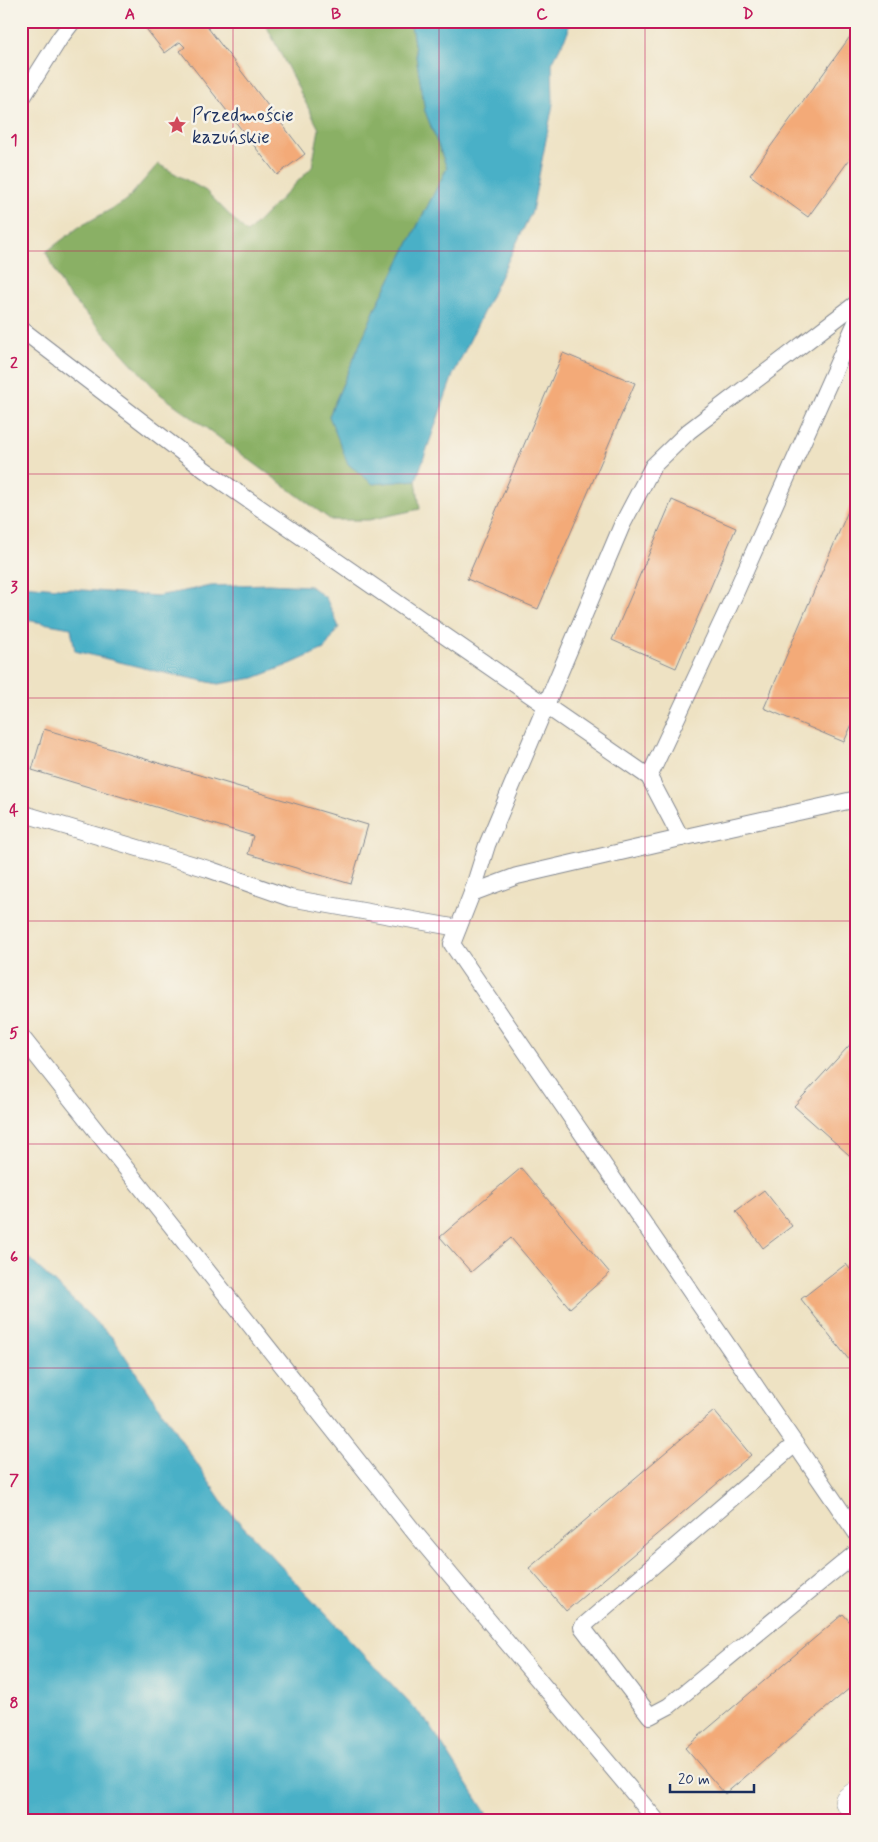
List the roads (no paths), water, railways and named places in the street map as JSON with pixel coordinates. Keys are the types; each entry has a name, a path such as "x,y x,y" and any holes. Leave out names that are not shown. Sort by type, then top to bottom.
{"lane":[{"path":"21,100 60,38 73,21"},
{"path":"857,303 689,431 653,466 622,525 487,845 472,893 452,944 857,1534"},
{"path":"649,777 734,596 857,320"},
{"path":"21,329 205,470 649,777 681,838"},
{"path":"472,893 518,876 857,799"},
{"path":"21,813 208,869 290,898 458,928"},
{"path":"21,1036 416,1534 658,1821"},
{"path":"795,1444 582,1627 650,1716 669,1706 857,1552"}],"water":[{"path":"413,21 569,21 568,32 552,63 553,104 532,211 453,375 416,480 373,484 348,464 329,416 376,307 447,168 425,111 411,25"},
{"path":"268,584 310,586 326,598 339,627 324,649 254,678 218,684 75,651 71,628 21,619 21,585 157,596 211,586"},
{"path":"21,1251 113,1338 227,1509 429,1724 491,1821 21,1821"}],"place":[{"name":"Przedmoście kazuńskie","path":"177,125"}]}
